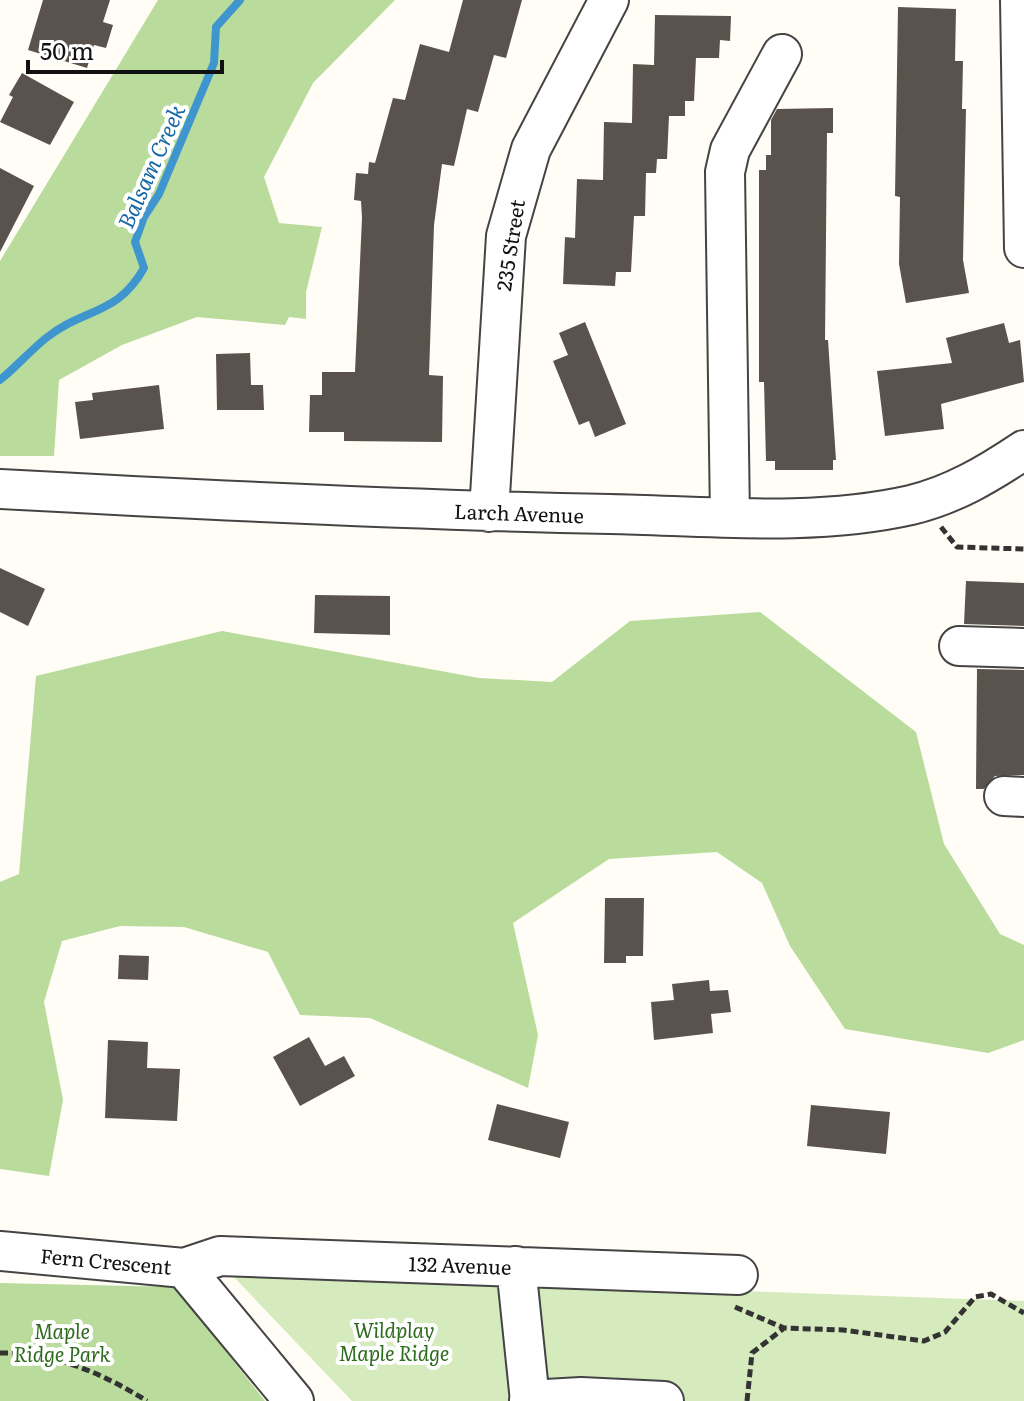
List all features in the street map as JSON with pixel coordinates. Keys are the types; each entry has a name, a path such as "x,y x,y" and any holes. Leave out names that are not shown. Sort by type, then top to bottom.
{"street":[{"name":"235 Street","path":"489,512 506,236 531,149 609,0"},
{"path":"1020,0 1024,248"},
{"path":"730,517 725,172 730,150 782,54"},
{"name":"Larch Avenue","path":"0,489 489,512 730,517 845,515 913,505 977,481 1024,450"},
{"path":"959,646 1024,648"},
{"name":"Fern Crescent","path":"0,1251 184,1268 294,1401"},
{"name":"132 Avenue","path":"184,1268 220,1256 516,1266 733,1289"},
{"path":"516,1266 530,1400 581,1397 664,1401"}],"path":[{"path":"941,527 957,547 1024,549"},
{"path":"733,1289 784,1328 843,1330 924,1341 945,1332 975,1297 991,1294 1024,1313"},
{"path":"747,1401 752,1353 784,1328"},
{"path":"0,1353 56,1360 103,1375 147,1401"}],"green space":[{"path":"158,0 395,0 313,83 264,177 279,223 322,227 306,292 306,319 289,317 285,325 197,317 122,345 59,380 54,456 0,456 0,261"},
{"path":"760,612 916,732 944,844 1000,934 1024,945 1024,1040 988,1053 845,1029 790,946 762,883 717,852 609,859 513,923 538,1035 528,1088 370,1018 300,1015 268,952 184,927 120,926 62,941 44,1002 63,1100 49,1176 0,1169 0,882 19,874 36,676 222,631 479,678 552,682 630,621"},
{"name":"Wildplay Maple Ridge","path":"230,1273 1024,1301 1024,1401 352,1401"},
{"name":"Maple Ridge Park","path":"0,1283 175,1287 265,1401 0,1401"}],"building":[{"path":"43,0 110,0 103,22 113,25 106,48 94,45 87,68 28,50"},
{"path":"463,0 522,0 506,58 494,55 478,112 467,109 454,166 442,164 434,225 429,375 443,376 442,442 344,441 344,432 309,432 310,395 322,395 322,372 355,372 362,218 361,201 354,200 356,173 368,174 369,162 375,163 393,98 405,100 420,44 449,52"},
{"path":"898,7 956,9 955,61 963,61 962,109 966,109 963,260 969,293 906,303 899,264 900,197 895,196"},
{"path":"655,15 731,16 730,41 720,40 719,58 696,58 694,101 685,101 685,116 669,116 667,159 657,159 656,173 646,173 645,216 634,216 631,272 616,272 615,286 563,284 565,237 575,238 577,179 603,180 604,122 632,123 633,64 654,65"},
{"path":"22,73 74,102 50,145 0,122 13,97 9,95"},
{"path":"833,108 833,133 827,133 825,340 828,340 836,460 833,460 833,470 775,470 775,461 766,461 764,382 759,382 759,170 766,170 766,155 771,155 771,120 777,109"},
{"path":"0,168 34,186 0,252"},
{"path":"585,322 626,424 595,437 589,421 579,425 553,361 568,355 559,333"},
{"path":"1004,323 1009,343 1020,340 1024,382 941,404 944,429 885,436 877,371 952,363 946,338"},
{"path":"250,353 251,385 263,385 264,410 217,410 216,354"},
{"path":"159,385 164,429 80,439 75,402 93,400 92,393"},
{"path":"0,568 45,589 28,626 0,612"},
{"path":"966,581 1024,583 1024,626 964,624"},
{"path":"315,595 390,596 390,635 314,633"},
{"path":"977,669 1024,670 1024,775 995,776 984,789 976,789"},
{"path":"605,898 644,898 643,956 626,956 626,963 604,963"},
{"path":"119,955 149,956 148,980 118,979"},
{"path":"709,980 710,991 728,990 731,1012 711,1014 713,1033 654,1040 651,1002 674,1000 672,984"},
{"path":"309,1037 325,1066 344,1056 355,1076 300,1106 273,1057"},
{"path":"108,1040 148,1042 147,1068 180,1069 177,1121 105,1118"},
{"path":"497,1104 569,1122 560,1158 488,1140"},
{"path":"811,1105 890,1112 886,1154 807,1146"}],"waterway":[{"name":"Balsam Creek","path":"0,380 60,328 111,303 134,284 144,268 135,242 144,217 159,194 214,63 216,27 240,0"}]}
